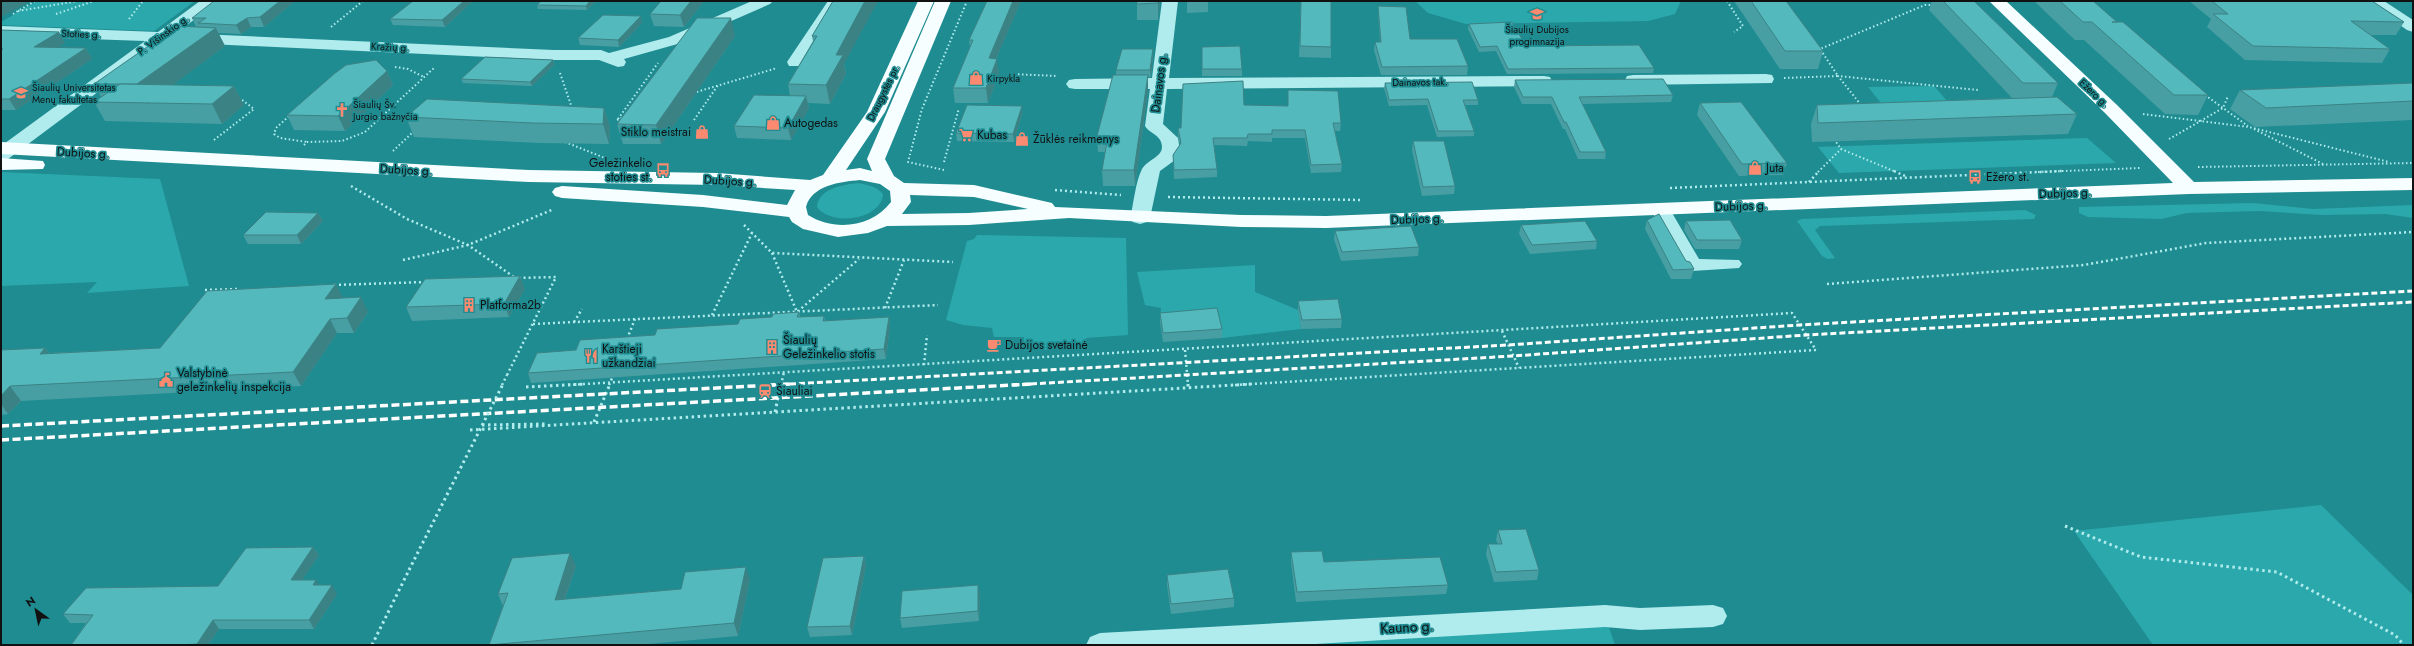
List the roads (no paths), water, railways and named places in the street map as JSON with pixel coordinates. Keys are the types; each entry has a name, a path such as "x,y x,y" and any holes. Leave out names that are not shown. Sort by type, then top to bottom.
{"main road":[{"name":"Draugystės pr.","path":"830,179 876,112 926,1"},
{"name":"Draugystės pr.","path":"893,184 876,159 943,1"},
{"name":"Ežero g.","path":"1997,1 2111,109 2189,188"},
{"name":"Dubijos g.","path":"3,154 279,163 529,176 716,179 812,186 830,179 860,174 893,184 974,191 1070,212 1140,218 1326,222 2189,188 2413,184"},
{"name":"Dubijos g.","path":"3,154 341,180 703,201 796,212"},
{"path":"812,186 798,199 796,212 805,223 823,230 860,228 882,220 897,208 901,195 893,184"},
{"name":"Dubijos g.","path":"882,220 970,219 1070,212"}],"street":[{"name":"P. Višinskio g.","path":"3,154 210,1"},
{"name":"Kražių g.","path":"161,37 554,55 601,55 613,60 675,40 765,1"},
{"path":"796,62 836,1"},
{"name":"Dainavos g.","path":"1140,218 1150,170 1154,164 1168,156 1170,151 1169,136 1164,130 1154,126 1158,84 1170,1"},
{"path":"2374,1 2413,27"},
{"name":"Stoties g.","path":"1,31 161,37"},
{"path":"1615,80 1766,79"},
{"name":"Dainavos tak.","path":"1075,84 1559,80"},
{"path":"1661,210 1692,265 1732,264"},
{"name":"Kauno g.","path":"1100,645 1605,616 1640,618 1713,616"}],"railway":[{"path":"772,385 1508,345 1799,325 2413,291"},
{"path":"1019,385 1513,356 1806,335 2413,302"},
{"path":"1,426 791,384"},
{"path":"1019,385 1031,384"},
{"path":"1013,385 1019,385"},
{"path":"1,440 1019,385"}],"place":[{"name":"Šiaulių Dubijos progimnazija","path":"1537,14"},
{"name":"Kirpykla","path":"976,78"},
{"name":"Šiaulių Universitetas Menų fakultetas","path":"21,93"},
{"name":"Šiaulių Šv. Jurgio bažnyčia","path":"342,110"},
{"name":"Autogedas","path":"773,123"},
{"name":"Stiklo meistrai","path":"702,132"},
{"name":"Kubas","path":"966,135"},
{"name":"Žūklės reikmenys","path":"1022,139"},
{"name":"Juta","path":"1755,168"},
{"name":"Geležinkelio stoties st.","path":"663,170"},
{"name":"Ežero st.","path":"1975,177"},
{"name":"Platforma2b","path":"469,305"},
{"name":"Dubijos svetainė","path":"994,345"},
{"name":"Šiaulių Geležinkelio stotis","path":"772,347"},
{"name":"Karštieji užkandžiai","path":"591,356"},
{"name":"Valstybinė geležinkelių inspekcija","path":"166,380"},
{"name":"Šiauliai","path":"765,391"}]}
